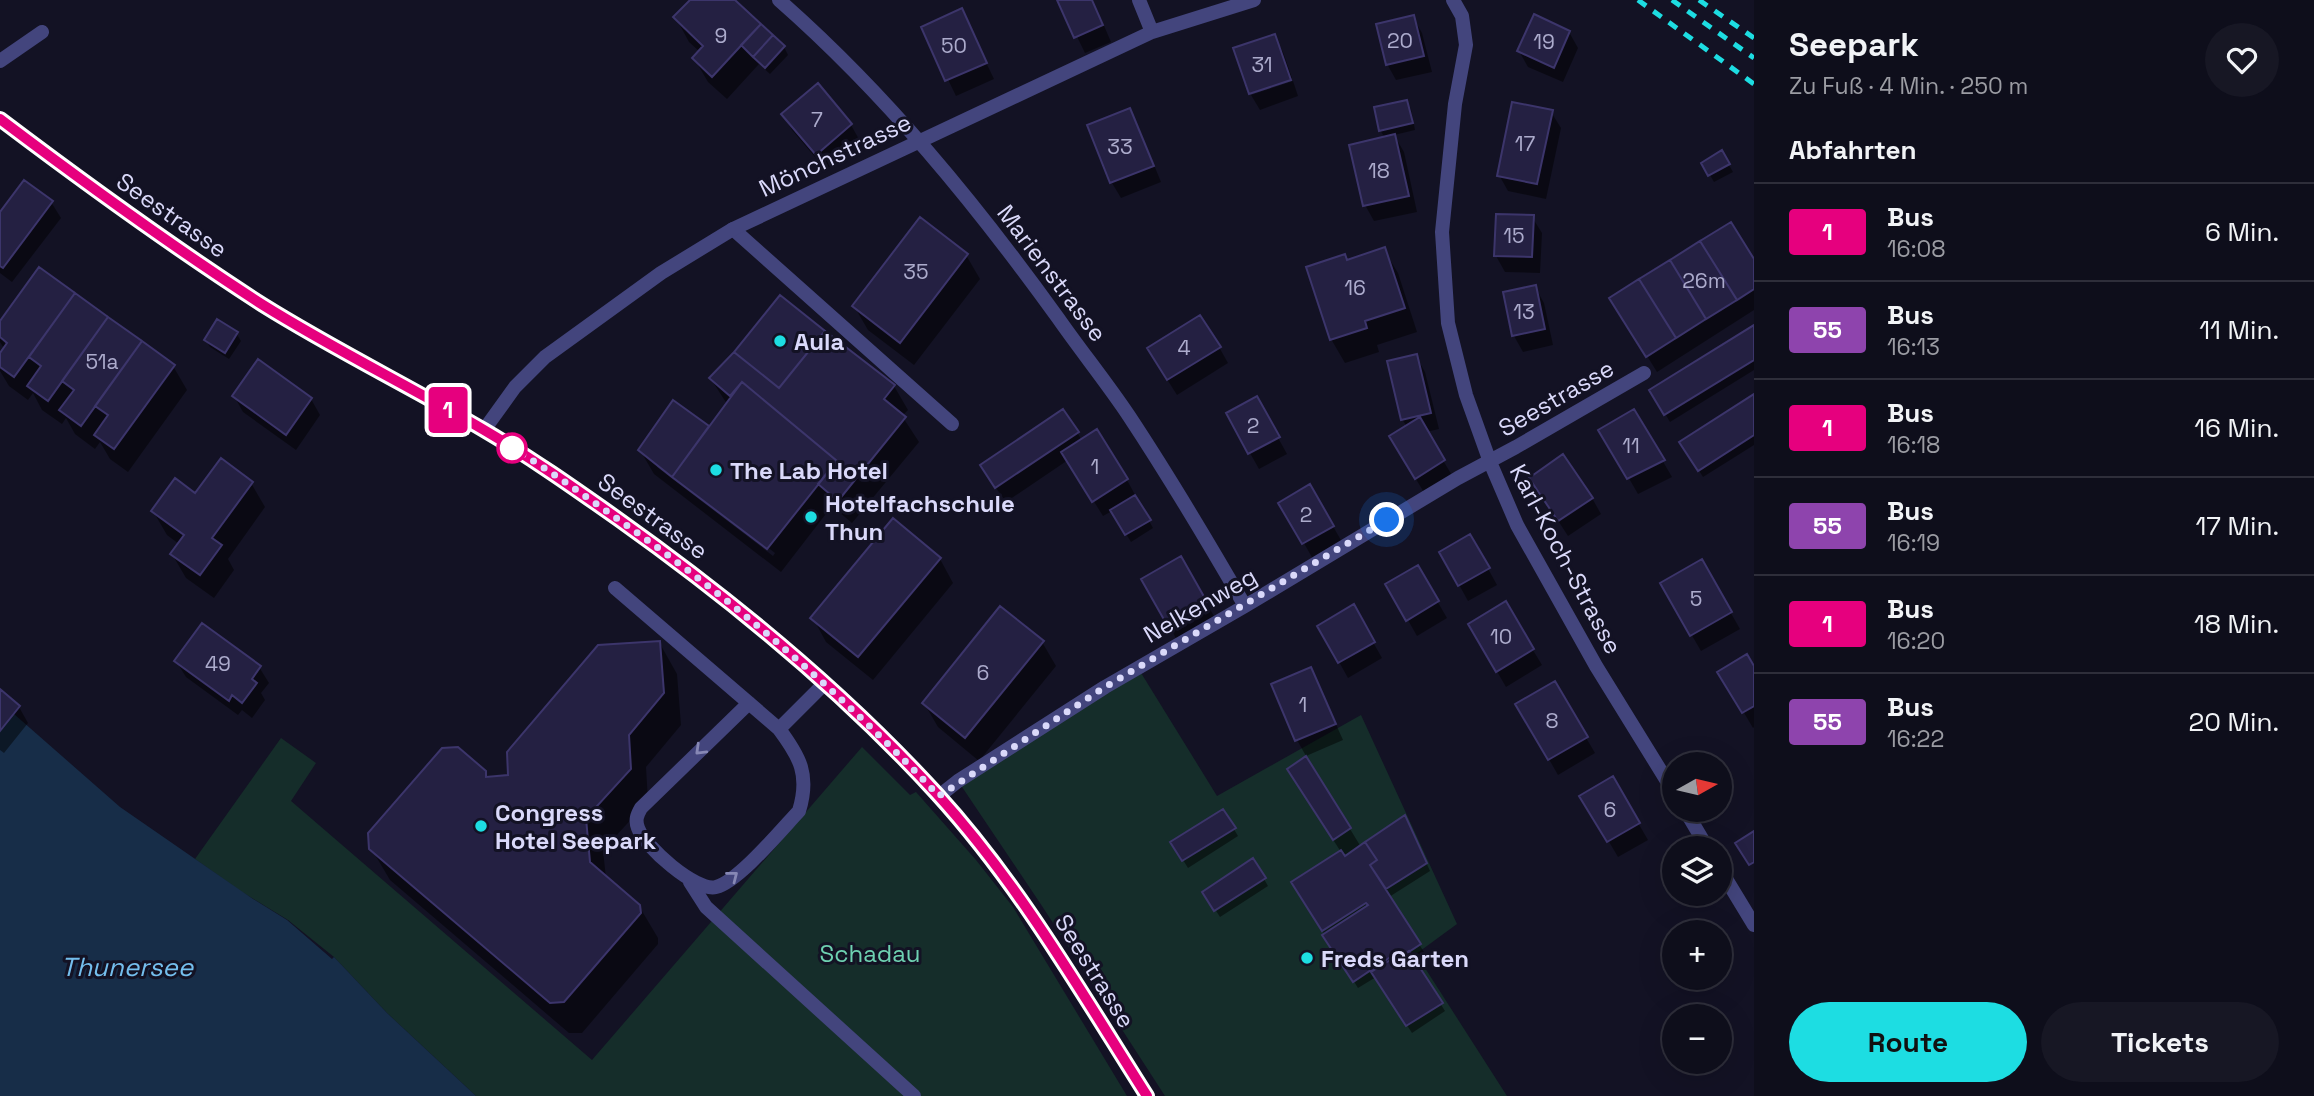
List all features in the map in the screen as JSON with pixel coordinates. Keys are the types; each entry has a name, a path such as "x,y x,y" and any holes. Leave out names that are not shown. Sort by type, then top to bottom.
{"street":[{"name":"Marienstrasse","path":"779,0 821,37 920,140 1011,254 1128,415 1194,518 1245,606"},
{"path":"1139,0 1152,32"},
{"name":"Mönchstrasse","path":"484,430 515,387 545,357 661,273 733,229 1152,32 1254,0"},
{"name":"Karl-Koch-Strasse","path":"1453,0 1462,16 1466,45 1455,104 1442,232 1448,323 1460,373 1490,462 1517,525 1596,666 1662,772"},
{"path":"0,61 42,32"},
{"name":"Seestrasse","path":"0,119 173,245 265,305 330,345 484,430 560,478 702,580 825,683 939,796 1024,902 1147,1096"},
{"path":"733,229 951,424"},
{"name":"Seestrasse","path":"1490,462 1644,373"},
{"name":"Nelkenweg","path":"939,796 1105,687 1446,485 1490,462"},
{"path":"615,588 779,729 797,752 802,771 803,797 799,811 732,880 715,888 701,887 688,880 644,840 639,832 636,816 748,703"},
{"path":"779,729 825,683"},
{"path":"688,880 706,907 914,1096"},
{"path":"1732,889 1754,925"}],"green space":[{"path":"1138,668 1217,796 1361,715 1457,924 1416,954 1507,1096 1165,1096 958,781"},
{"name":"Schadau","path":"281,738 316,763 291,801 592,1060 862,747 910,795 916,792 1013,907 1127,1096 476,1096 387,1013 334,957 288,920 195,859"}],"water":[{"name":"Thunersee","path":"14,714 120,807 287,920 332,959 334,957 387,1013 476,1096 0,1096 0,731"}],"building":[{"path":"690,0 735,0 761,24 712,77 692,58 703,46 673,17"},
{"path":"1057,0 1092,0 1103,25 1074,38"},
{"path":"962,8 987,63 945,81 921,27"},
{"path":"1534,14 1570,31 1554,68 1517,51"},
{"path":"1414,15 1424,56 1386,65 1376,24"},
{"path":"761,24 773,35 753,57 741,45"},
{"path":"1275,34 1291,80 1249,94 1233,48"},
{"path":"773,35 785,46 765,68 753,57"},
{"path":"818,83 852,124 816,155 781,114"},
{"path":"1407,100 1413,123 1379,131 1374,107"},
{"path":"1512,102 1553,110 1537,184 1497,176"},
{"path":"1130,108 1154,166 1110,183 1087,125"},
{"path":"1395,134 1409,196 1363,206 1349,145"},
{"path":"1722,150 1730,164 1708,176 1701,163"},
{"path":"24,180 53,201 3,268 0,266 0,212"},
{"path":"1496,214 1534,215 1532,257 1494,256"},
{"path":"920,217 968,254 900,343 852,306"},
{"path":"1731,222 1754,259 1754,289 1737,300 1700,241"},
{"path":"1700,241 1737,300 1706,319 1670,260"},
{"path":"1385,247 1405,308 1365,321 1367,328 1330,340 1306,267 1345,254 1347,260"},
{"path":"1670,260 1706,319 1676,338 1639,279"},
{"path":"39,267 75,293 14,377 0,367 0,353 7,343 0,337 0,321"},
{"path":"1639,279 1676,338 1646,357 1609,298"},
{"path":"1536,285 1545,329 1512,336 1503,292"},
{"path":"75,293 108,317 48,401 27,386 41,366 29,357"},
{"name":"Aula","path":"780,295 825,331 779,388 734,352"},
{"path":"1200,315 1221,347 1167,380 1147,348"},
{"path":"108,317 142,341 81,426 59,410 74,390 62,381"},
{"path":"217,319 238,332 225,353 204,340"},
{"path":"1754,325 1754,360 1664,415 1649,390"},
{"path":"825,331 895,385 884,399 906,417 838,501 818,484 837,461 742,382 730,396 709,378 734,352 779,388"},
{"path":"142,341 175,365 114,449 94,435 108,415 95,406"},
{"path":"1417,354 1431,413 1401,420 1387,361"},
{"path":"258,359 312,398 286,435 232,396"},
{"name":"Hotelfachschule Thun","path":"742,382 837,461 767,549 672,477"},
{"path":"1754,394 1754,435 1698,471 1679,442"},
{"path":"1257,396 1280,437 1248,454 1226,413"},
{"path":"673,400 709,426 672,477 638,450"},
{"path":"1063,409 1079,432 995,488 980,465"},
{"path":"1634,409 1665,460 1627,479 1598,430"},
{"path":"1420,417 1445,460 1415,479 1389,436"},
{"path":"1097,429 1128,479 1092,502 1061,452"},
{"path":"1563,454 1593,498 1558,521 1529,478"},
{"path":"221,458 253,482 212,538 222,545 200,575 170,554 184,535 151,511 175,478 195,493"},
{"path":"1310,484 1334,526 1302,544 1278,503"},
{"path":"1135,495 1151,520 1125,535 1110,510"},
{"path":"893,518 941,558 858,657 810,618"},
{"path":"1470,534 1490,568 1458,586 1439,552"},
{"path":"1181,556 1207,602 1167,625 1141,579"},
{"path":"1702,559 1732,612 1690,636 1660,583"},
{"path":"1418,565 1439,601 1406,621 1385,584"},
{"path":"1506,601 1534,649 1496,672 1468,624"},
{"path":"1354,604 1375,642 1338,663 1317,626"},
{"path":"1000,606 1044,641 965,738 922,703"},
{"path":"202,623 261,666 252,679 257,683 242,703 232,695 229,701 174,661"},
{"name":"Congress Hotel Seepark","path":"660,641 664,693 629,735 631,769 586,818 590,862 640,905 641,913 564,1002 550,1003 369,849 368,833 442,748 458,747 486,771 486,777 508,775 507,752 598,645"},
{"path":"1747,654 1754,666 1754,706 1742,713 1717,672"},
{"path":"1311,667 1336,724 1295,741 1271,684"},
{"path":"1555,681 1588,737 1548,760 1515,704"},
{"path":"0,689 20,706 0,731"},
{"path":"1306,756 1351,828 1333,840 1287,769"},
{"path":"1613,776 1640,823 1607,842 1579,796"},
{"path":"1223,809 1236,828 1182,861 1170,842"},
{"path":"1405,815 1427,863 1386,889 1370,865 1377,860 1365,842"},
{"path":"1754,831 1754,862 1749,865 1735,843"},
{"path":"1365,842 1377,860 1370,865 1421,944 1401,957 1398,952 1353,982 1322,935 1368,905 1366,903 1322,931 1291,882 1341,850 1345,856"},
{"path":"1253,858 1266,878 1214,911 1202,892"},
{"path":"1409,951 1443,1003 1406,1026 1371,972"}],"railway":[{"path":"1638,0 1754,84"},
{"path":"1672,0 1754,58"},
{"path":"1699,0 1754,38"}],"bus line":[{"name":"1","path":"0,119 173,245 330,345 484,430 560,478 713,587 825,683 939,796 1024,902 1147,1096"}],"place":[{"name":"Aula","path":"780,341"},
{"name":"The Lab Hotel","path":"716,470"},
{"name":"Hotelfachschule Thun","path":"811,517"},
{"name":"Congress Hotel Seepark","path":"481,826"},
{"name":"Freds Garten","path":"1307,958"}],"route":[{"path":"512,448 560,478 713,587 825,683 939,796 958,781 1105,687 1387,520"}]}
